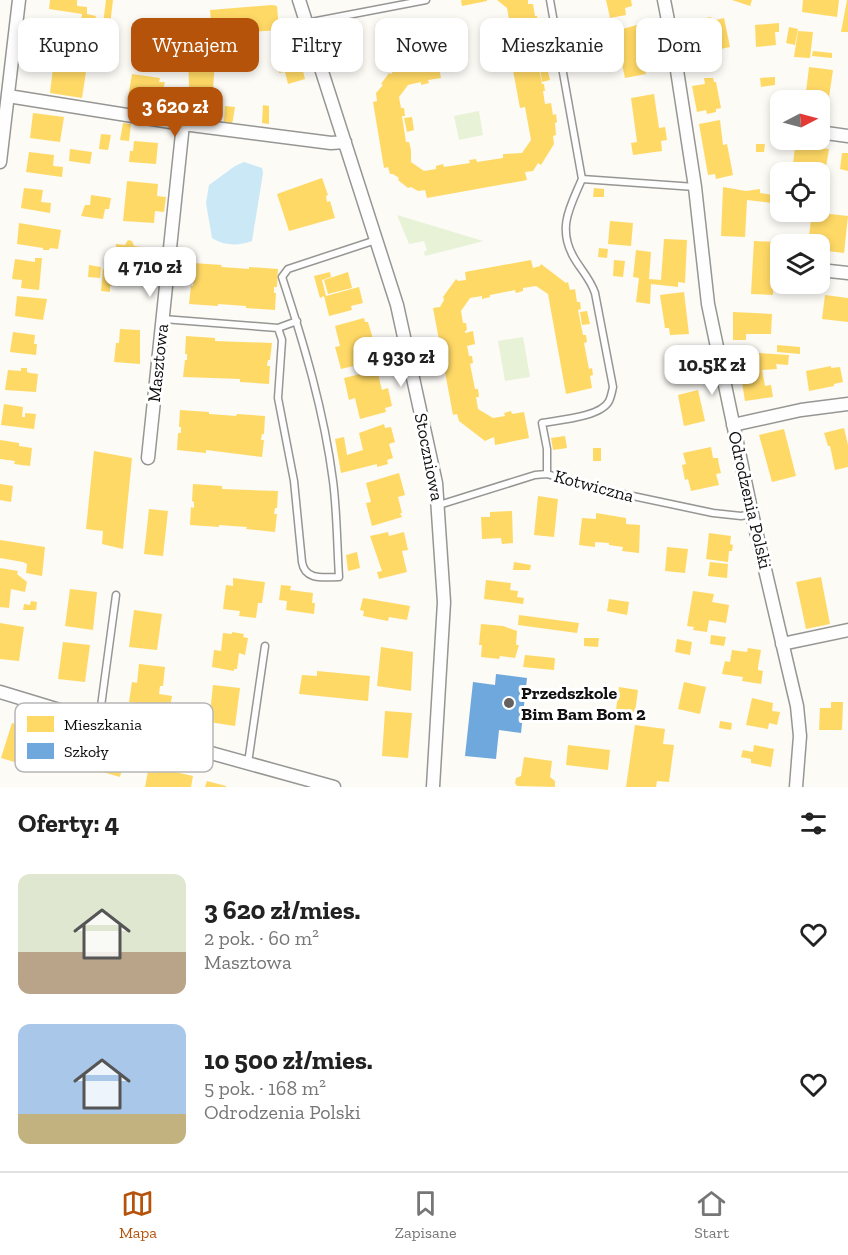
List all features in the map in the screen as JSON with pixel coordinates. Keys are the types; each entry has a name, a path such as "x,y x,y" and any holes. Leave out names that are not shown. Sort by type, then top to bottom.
{"street":[{"path":"0,162 2,124 8,96 19,0"},
{"name":"Stoczniowa","path":"299,0 304,18"},
{"name":"Odrodzenia Polski","path":"664,0 695,187 708,304 752,514 798,714 800,736 796,787"},
{"name":"Stoczniowa","path":"322,72 377,240 408,349 436,483 444,602 433,787"},
{"path":"8,96 183,124 331,143 345,142"},
{"name":"Masztowa","path":"148,458 183,124"},
{"path":"830,134 848,136"},
{"path":"830,271 848,273"},
{"path":"733,425 801,410 848,404"},
{"path":"782,644 848,630"},
{"path":"0,692 36,703"},
{"path":"213,753 334,787"}],"lane":[{"path":"332,18 426,0"},
{"path":"548,474 547,449 542,423 585,415 604,408 610,400 613,387 595,293 590,280 572,254 566,238 565,224 582,179 550,0"},
{"path":"582,179 695,187"},
{"path":"278,328 282,340 278,398 294,481 303,568 313,577 339,577 334,483 327,442 309,360 282,277 288,269 377,240"},
{"path":"163,319 278,328 297,321"},
{"name":"Kotwiczna","path":"439,505 535,475 548,474 590,487 691,509 741,516 752,514"},
{"path":"102,703 116,595"},
{"path":"248,763 265,646"}],"green space":[{"path":"479,111 483,135 459,140 454,116"},
{"path":"397,215 484,241 425,256 424,252 427,250 424,241 409,244"},
{"path":"523,337 530,377 505,381 498,341"}],"water":[{"path":"244,162 262,168 263,173 252,241 227,244 212,238 206,203 209,185"}],"building: Mieszkania":[{"path":"50,0 77,0 77,6 87,7 87,14 96,16 95,18 81,18 82,14 49,9"},
{"path":"106,0 113,0 111,18 104,18"},
{"path":"461,0 487,0 487,1 462,6"},
{"path":"497,0 528,0 528,4 533,4 537,18 509,18 507,8"},
{"path":"606,0 631,0 632,6 625,8 626,15 610,18"},
{"path":"732,0 752,0 750,6"},
{"path":"803,0 839,0 837,17 802,12"},
{"path":"847,0 848,32 841,32"},
{"path":"272,5 277,6 278,18 271,18 271,31 259,31 259,18 211,18 210,10"},
{"path":"722,18 724,18 730,47 722,49"},
{"path":"779,23 779,32 775,32 776,45 756,47 755,25"},
{"path":"636,25 636,72 646,72 646,74 625,78 624,29"},
{"path":"789,27 798,29 795,45 786,43"},
{"path":"798,31 813,32 810,58 794,57"},
{"path":"813,51 832,53 832,58 812,56"},
{"path":"809,67 833,70 830,90 806,90"},
{"path":"52,72 86,72 82,98 50,93"},
{"path":"189,72 214,72 213,88 189,87"},
{"path":"285,72 303,72 305,79 288,84"},
{"path":"440,72 441,78 428,80 429,83 421,85 421,82 408,85 399,97 401,108 404,108 405,116 402,116 406,142 409,142 411,150 411,162 424,171 436,169 436,166 443,164 444,167 470,163 469,160 476,159 477,162 503,158 503,154 522,153 531,140 525,107 520,108 513,72 540,72 542,84 544,84 545,104 551,103 553,115 556,114 556,135 553,136 554,144 541,165 538,163 533,171 525,172 527,180 427,198 425,190 418,191 411,187 408,188 398,180 399,178 390,174 388,167 384,168 373,102 377,101 376,93 389,73"},
{"path":"540,72 548,72 550,80 542,82"},
{"path":"132,74 160,78 159,82 165,82 160,101 128,98"},
{"path":"775,77 775,85 761,87 760,78"},
{"path":"704,78 713,78 716,82 721,108 707,114 706,110 697,112 692,86 705,84"},
{"path":"654,94 659,128 665,127 667,140 661,141 662,151 633,155 631,143 637,142 631,98"},
{"path":"263,105 269,106 269,124 262,123"},
{"path":"225,106 235,107 232,125 224,123"},
{"path":"33,113 64,117 60,142 30,138"},
{"path":"412,117 414,130 407,132 404,118"},
{"path":"720,120 723,145 727,144 733,175 716,179 715,174 708,175 699,124"},
{"path":"123,123 131,124 129,141 120,140"},
{"path":"101,134 111,135 108,150 99,149"},
{"path":"134,141 158,143 156,164 129,162"},
{"path":"756,144 765,144 764,152 756,152"},
{"path":"70,149 92,152 90,164 69,161"},
{"path":"795,150 829,150 827,162 793,162"},
{"path":"29,152 54,155 53,166 63,167 62,177 26,172"},
{"path":"842,153 848,153 848,171 840,169"},
{"path":"322,178 328,195 326,196 327,202 330,201 335,218 289,231 277,194"},
{"path":"127,181 158,184 157,196 166,197 164,212 155,211 154,223 123,221"},
{"path":"723,187 746,191 760,189 760,193 770,195 770,203 747,200 745,237 721,236"},
{"path":"24,188 43,190 41,202 51,203 50,213 21,208"},
{"path":"594,188 604,189 604,197 593,197"},
{"path":"91,195 111,198 109,209 105,209 103,219 81,216 85,205 90,205"},
{"path":"830,214 848,216 844,253 830,251 830,234 809,234 811,222 830,222"},
{"path":"610,221 633,223 631,246 608,244"},
{"path":"19,223 61,230 58,249 43,250 43,248 17,244"},
{"path":"664,239 687,240 685,283 678,282 678,287 651,284 650,304 636,302 639,278 633,277 636,250 651,252 649,279 661,280"},
{"path":"128,240 132,241 134,246 142,247 140,269 114,266 116,244 125,245"},
{"path":"754,241 770,242 770,294 773,295 751,294"},
{"path":"599,248 608,249 607,258 598,257"},
{"path":"35,258 42,258 39,290 21,288 22,280 12,279 15,259 35,262"},
{"path":"531,260 533,268 541,264 566,283 568,282 570,290 575,289 577,302 580,302 581,309 578,310 583,335 586,335 587,342 584,343 589,369 592,368 593,375 590,376 592,388 566,394 548,294 536,286 523,288 523,291 516,293 515,290 482,299 482,296 470,298 461,311 463,323 466,323 465,333 473,331 475,344 467,346 469,356 472,356 473,363 470,364 475,389 478,389 479,397 476,397 478,409 493,418 505,416 504,413 511,411 512,414 524,412 529,438 495,445 494,437 485,441 459,421 457,414 453,415 433,308 440,307 444,300 443,297 456,279 466,280 465,272"},
{"path":"614,260 625,261 623,277 613,276"},
{"path":"193,263 249,269 249,267 278,269 277,287 274,287 275,310 218,304 218,306 189,304 194,280 191,280"},
{"path":"89,265 101,267 100,278 88,277"},
{"path":"103,269 113,270 110,292 101,291"},
{"path":"330,272 331,277 322,280 326,296 359,287 363,303 351,306 352,310 329,316 324,296 320,298 314,276"},
{"path":"348,272 352,288 328,294 324,280"},
{"path":"684,292 689,334 670,335 669,328 665,328 660,295"},
{"path":"825,295 848,298 848,322 822,319"},
{"path":"17,296 47,299 43,320 15,316"},
{"path":"587,311 590,324 582,325 580,312"},
{"path":"733,312 772,314 771,334 746,334 746,340 733,340"},
{"path":"364,318 365,322 368,322 373,339 367,341 371,362 341,369 335,347 340,346 335,326"},
{"path":"120,329 140,330 140,364 114,362"},
{"path":"13,332 35,335 36,355 10,352"},
{"path":"186,336 215,338 215,341 272,343 267,366 270,366 269,384 240,382 240,379 183,377 185,360 187,360"},
{"path":"777,345 800,347 800,354 777,352"},
{"path":"759,353 789,355 788,365 776,364 777,369 762,370 765,386 771,385 773,397 745,401 741,376 736,377 735,369 739,368 737,357"},
{"path":"831,366 831,368 840,367 843,382 809,391 806,371"},
{"path":"21,368 27,368 27,372 38,374 36,392 5,390 8,370 21,371"},
{"path":"377,370 382,390 388,388 392,406 385,408 386,412 360,419 355,398 349,400 344,378"},
{"path":"698,390 705,421 684,426 678,395"},
{"path":"4,404 23,407 22,417 25,417 25,413 36,414 34,429 1,425"},
{"path":"180,410 236,416 237,414 265,416 264,434 261,440 264,440 262,457 206,450 206,453 177,450 178,433 181,433"},
{"path":"384,424 385,428 391,427 395,442 389,444 393,458 387,460 388,464 377,467 377,464 341,473 335,439 344,437 347,455 363,450 359,433"},
{"path":"844,428 848,445 848,467 835,470 830,446 828,446 824,433"},
{"path":"784,429 796,476 772,482 759,435"},
{"path":"565,436 567,448 553,450 551,438"},
{"path":"0,440 32,448 30,466 0,459"},
{"path":"711,447 713,458 718,458 721,473 716,474 719,485 691,491 688,479 685,480 682,465 686,464 683,453"},
{"path":"593,448 601,448 601,461 593,461"},
{"path":"94,451 132,458 123,549 102,544 103,531 86,529"},
{"path":"399,473 405,495 398,497 402,517 372,526 366,503 371,502 366,483"},
{"path":"0,484 13,486 11,502 0,500"},
{"path":"193,484 222,486 222,489 278,491 277,508 274,514 277,514 275,532 246,529 247,527 190,525 191,507 194,508"},
{"path":"538,496 558,499 554,537 534,535"},
{"path":"149,509 168,511 163,556 144,554"},
{"path":"512,511 513,543 502,544 501,538 482,539 481,517 490,517 490,512"},
{"path":"596,513 626,518 626,524 640,525 639,553 622,551 623,547 609,545 609,543 595,542 595,547 579,545 582,518 596,519"},
{"path":"388,532 389,536 404,532 408,550 402,551 407,572 379,579 377,572 382,571 370,536"},
{"path":"709,533 731,536 730,544 733,545 732,551 729,551 728,562 706,559"},
{"path":"0,540 45,547 42,576 26,573 27,564 23,562 0,558"},
{"path":"667,547 688,549 685,573 665,571"},
{"path":"357,552 360,568 348,571 346,555"},
{"path":"514,562 531,565 530,570 513,570"},
{"path":"710,562 728,564 727,578 708,576"},
{"path":"0,568 18,571 17,574 27,582 25,592 11,589 9,608 0,607"},
{"path":"821,577 830,624 806,629 796,582"},
{"path":"233,578 265,582 262,603 258,603 256,618 239,616 240,611 223,609 226,585 233,586"},
{"path":"486,580 511,583 510,590 518,591 517,597 524,598 523,604 484,599"},
{"path":"281,585 291,586 290,590 313,593 314,614 286,610 287,601 279,600"},
{"path":"70,589 97,592 93,630 65,626"},
{"path":"693,591 714,594 712,602 729,605 726,623 709,620 707,632 693,630 694,627 687,626"},
{"path":"363,598 410,606 407,620 389,617 388,621 363,616 364,611 360,610"},
{"path":"609,599 629,602 627,615 607,611"},
{"path":"31,601 37,602 36,610 23,610 24,604 30,605"},
{"path":"134,610 162,614 157,650 129,647"},
{"path":"519,615 579,623 577,633 518,625"},
{"path":"0,623 24,627 19,661 0,659"},
{"path":"481,624 503,626 517,631 516,645 519,645 515,658 481,657 482,645 479,645"},
{"path":"232,632 244,634 243,637 248,638 245,655 239,653 237,669 234,671 212,667 214,650 221,651 223,633 232,634"},
{"path":"711,635 726,637 724,646 710,644"},
{"path":"584,638 599,638 598,647 584,646"},
{"path":"677,639 692,642 690,655 675,652"},
{"path":"63,642 90,645 85,682 58,679"},
{"path":"381,647 413,652 411,691 377,686"},
{"path":"748,648 761,650 758,670 763,671 761,684 742,681 743,677 722,674 725,661 730,662 732,650 747,652"},
{"path":"525,655 555,658 554,670 523,667"},
{"path":"139,664 165,667 163,686 160,686 159,694 172,696 171,703 129,702 132,682 137,683"},
{"path":"317,671 370,676 368,701 299,694 302,675 317,676"},
{"path":"684,682 706,687 700,714 678,709"},
{"path":"213,685 240,688 235,726 213,723 213,703 211,703"},
{"path":"619,687 638,690 634,720 615,718"},
{"path":"752,698 773,703 772,711 780,712 777,725 769,723 768,729 746,725"},
{"path":"831,702 843,702 842,730 819,730 820,708 831,708"},
{"path":"385,711 412,713 408,758 382,756"},
{"path":"720,721 732,723 731,730 719,728"},
{"path":"12,723 15,724 15,762 1,758"},
{"path":"635,725 665,729 663,744 674,745 669,782 657,781 656,787 626,787"},
{"path":"568,745 610,750 608,770 566,765"},
{"path":"754,745 774,749 771,767 751,763 751,759 741,757 743,750 753,752"},
{"path":"524,757 552,761 550,777 555,781 555,787 517,786 516,778 521,776"},
{"path":"102,772 121,772 120,777"},
{"path":"148,772 175,772 193,776 191,787 145,787"},
{"path":"207,781 226,786 226,787 205,787"}],"building: Szkoły":[{"path":"496,674 527,678 521,733 499,730 496,759 465,756 473,682 495,685"}],"place":[{"name":"Przedszkole Bim Bam Bom 2","path":"509,703"}]}
